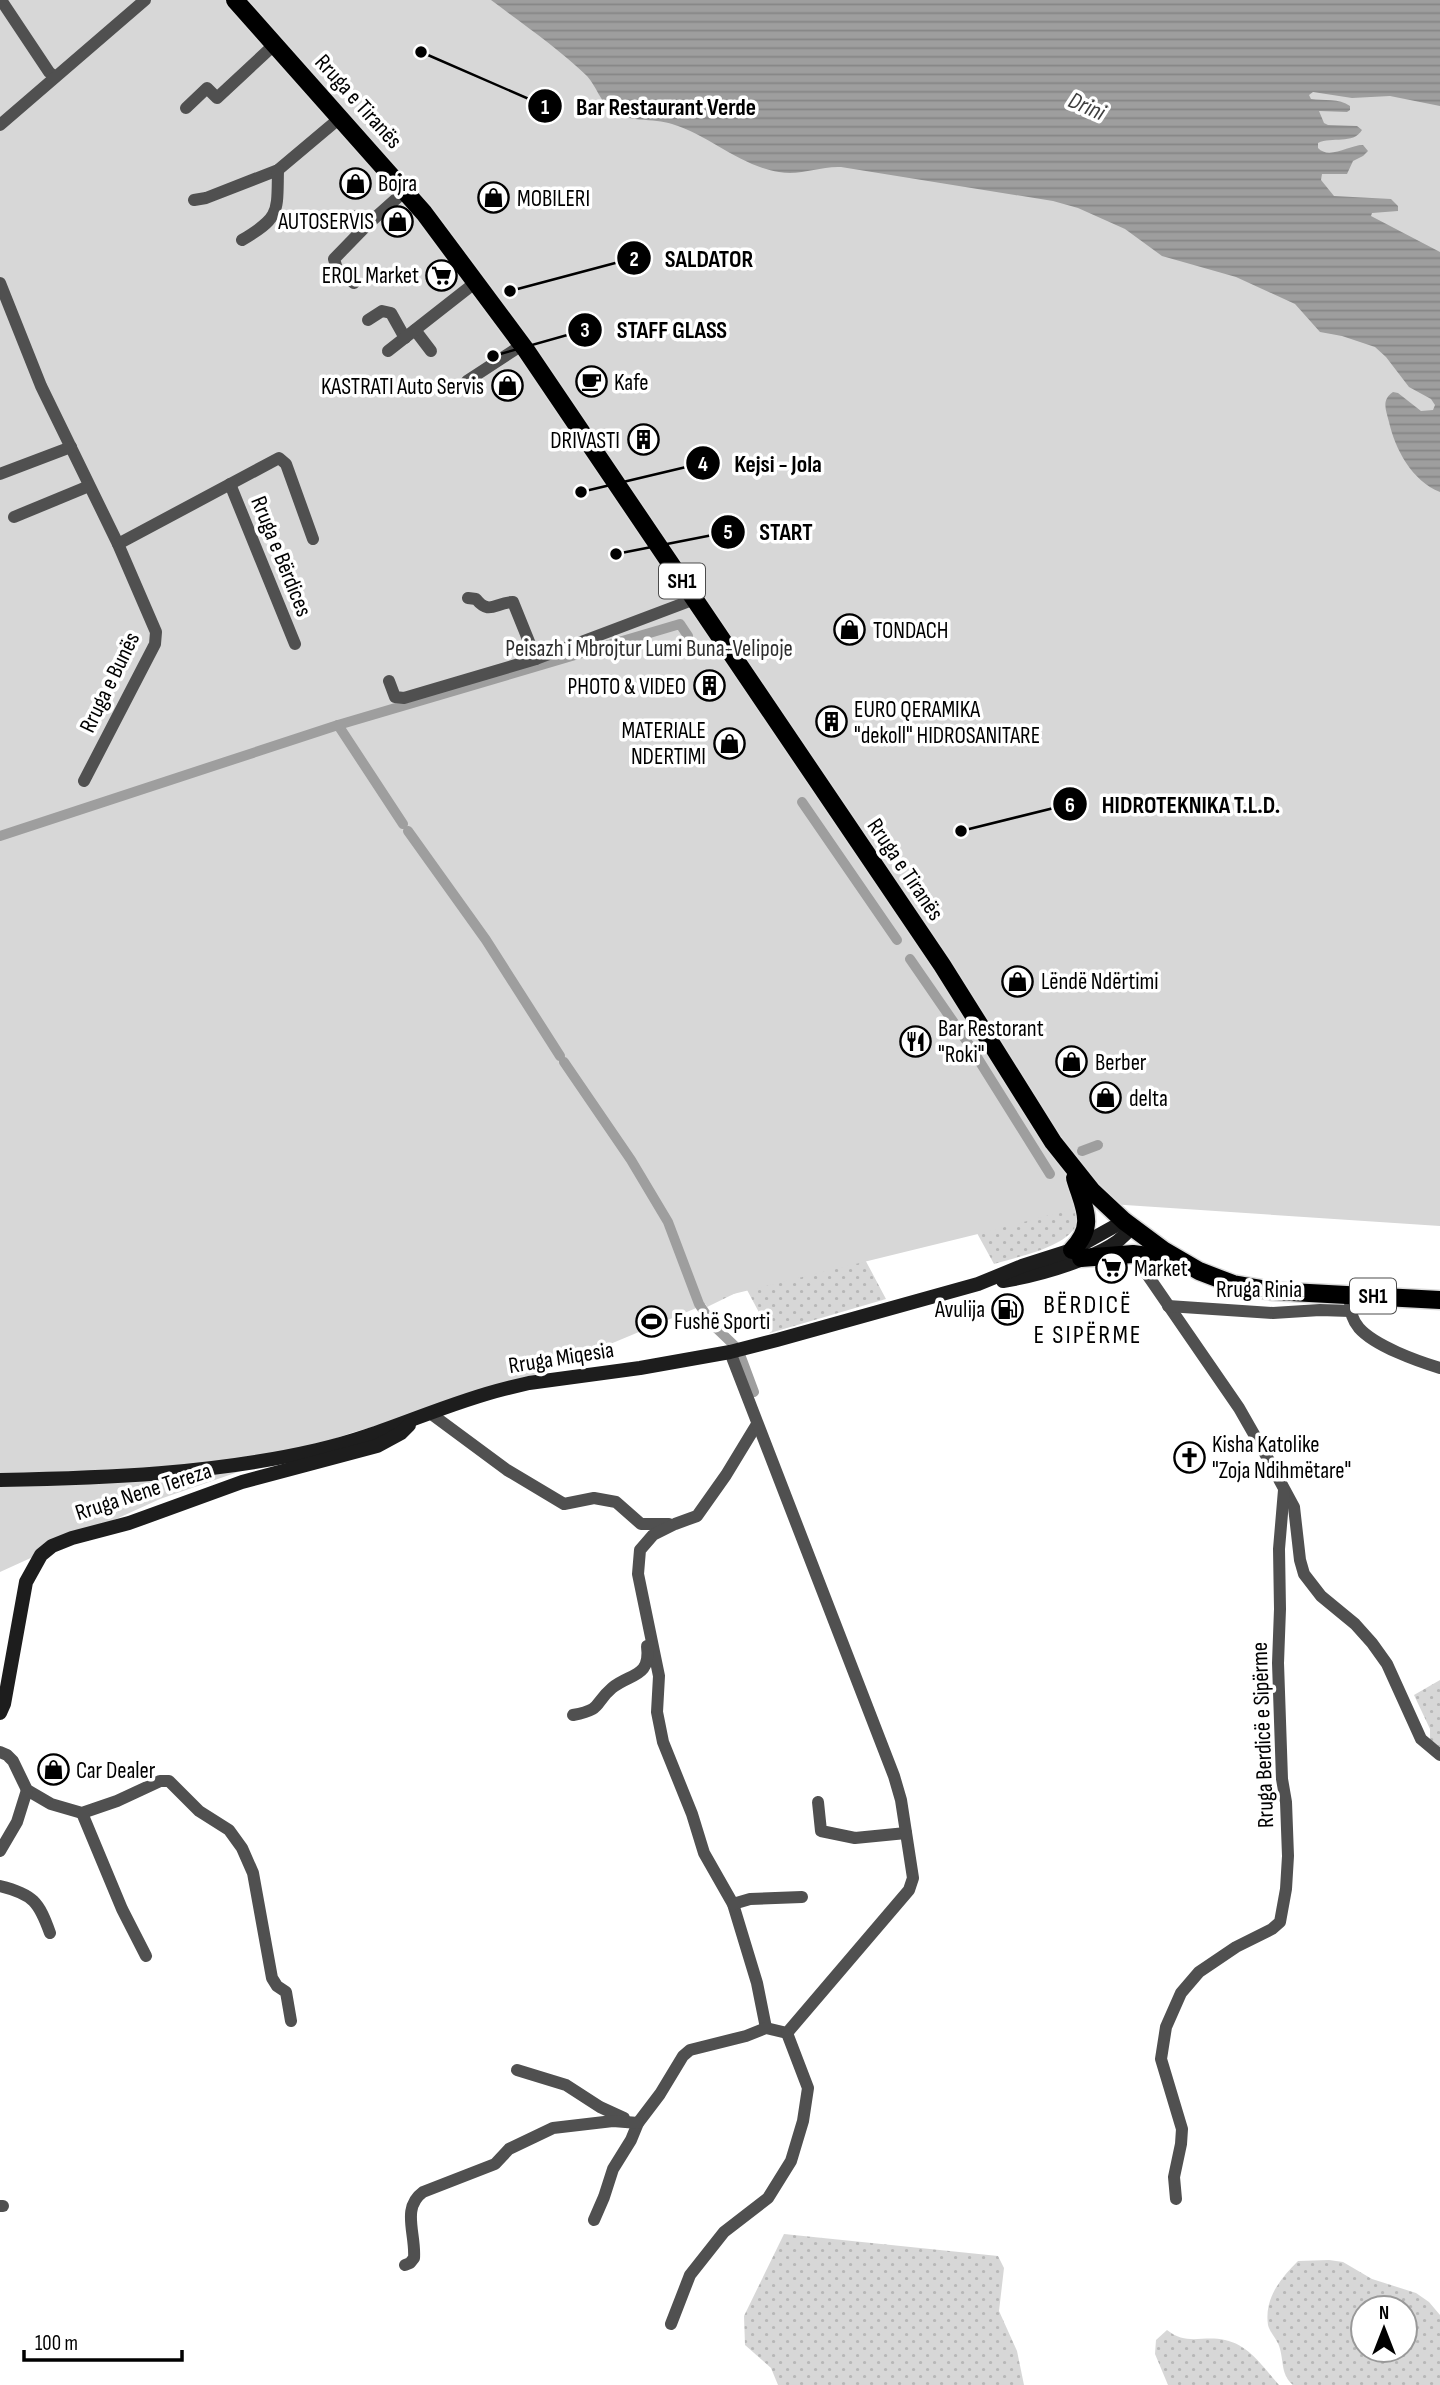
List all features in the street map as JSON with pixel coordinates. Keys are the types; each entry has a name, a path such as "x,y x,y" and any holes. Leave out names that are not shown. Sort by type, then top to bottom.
{"main road":[{"name":"Rruga e Tiranës","path":"235,0 405,191 522,345 942,965 1072,1168"},
{"name":"SH1","path":"1072,1168 1107,1206 1154,1245 1183,1262 1233,1284 1350,1303 1440,1300"},
{"path":"1072,1168 1087,1213 1085,1230 1076,1254 1160,1256 1183,1262"},
{"name":"Rruga Miqesia","path":"0,1480 82,1479 191,1471 318,1450 481,1395 529,1383 640,1368 733,1351 978,1284 1022,1266 1076,1254 1128,1224"},
{"name":"Rruga Nene Tereza","path":"0,1713 26,1582 41,1555 52,1546 129,1523 242,1482 377,1446 401,1433 415,1418"}],"street":[{"path":"1,0 55,77"},
{"path":"0,125 145,0"},
{"path":"186,108 207,88 217,99 275,44"},
{"path":"194,200 206,198 278,170 341,117"},
{"path":"242,240 271,219 276,211 278,170"},
{"path":"354,283 337,269 334,259 405,191"},
{"path":"357,216 365,219 368,224"},
{"path":"388,351 476,282"},
{"name":"Rruga e Bunës","path":"0,283 41,386 118,544 156,632 155,644 84,781"},
{"path":"368,320 382,311 391,313 410,334 431,351"},
{"path":"467,381 508,357 522,345"},
{"path":"0,474 71,447"},
{"name":"Rruga e Bërdices","path":"118,544 279,458 283,460 313,539"},
{"name":"Rruga e Bërdices","path":"230,484 295,644"},
{"path":"14,517 89,486"},
{"path":"468,598 476,599 482,607 489,609 513,602 536,659"},
{"path":"389,681 395,697 404,698 536,659 695,599"},
{"path":"1133,1254 1239,1408 1294,1507 1304,1574 1321,1596 1355,1624 1372,1643 1387,1664 1421,1739 1440,1755"},
{"path":"1350,1303 1356,1325 1371,1337 1408,1356 1440,1368"},
{"name":"Rruga Rinia","path":"1168,1306 1273,1314 1320,1310 1350,1303"},
{"path":"733,1351 757,1424 894,1776 901,1800 913,1878 909,1890 787,2033"},
{"path":"430,1413 507,1470 564,1504 594,1498 616,1502 641,1524 675,1524"},
{"path":"757,1424 697,1516 653,1535 640,1550 638,1574 659,1676 657,1712 663,1742 692,1814 704,1853 733,1904 757,1983 766,2028"},
{"name":"Rruga Berdicë e Sipërme","path":"1175,2199 1174,2177 1182,2129 1161,2059 1166,2026 1181,1993 1199,1972 1280,1922 1284,1899 1288,1856 1278,1663 1279,1549 1284,1490"},
{"path":"573,1715 597,1708 611,1689 637,1676 645,1667 648,1625"},
{"path":"0,1752 13,1761 27,1790 51,1804 82,1813 117,1801 160,1781 169,1781 199,1811 229,1830 242,1848 253,1873 269,1968 277,1986 286,1992 291,2021"},
{"path":"0,1851 17,1822 27,1790"},
{"path":"818,1802 821,1831 855,1838 906,1833"},
{"path":"82,1813 122,1909 146,1956"},
{"path":"0,1886 15,1889 33,1899 41,1909 50,1933"},
{"path":"733,1904 750,1899 803,1898"},
{"path":"594,2220 612,2169 631,2140 634,2122 660,2094 683,2056 690,2050 746,2036 766,2028 787,2033"},
{"path":"671,2324 690,2275 724,2232 768,2198 790,2161 803,2121 808,2088 787,2033"},
{"path":"517,2070 566,2085 600,2107 634,2122"},
{"path":"405,2265 414,2258 410,2210 416,2197 423,2192 495,2164 509,2149 553,2128 582,2123 634,2122"}],"green space":[{"name":"Peisazh i Mbrojtur Lumi Buna-Velipoje","path":"0,0 1440,0 1440,1226 1095,1203 725,1296 500,1390 351,1433 160,1499 0,1572"},
{"path":"978,1041 1010,1085 1003,1089 1032,1134 1021,1142 1055,1191 1079,1214 1077,1225 1070,1234 1046,1248 994,1264 945,1175 844,1220 886,1299 770,1333 746,1288 707,1307 675,1231 818,1169 803,1138 966,1065 959,1053"},
{"path":"1440,1680 1440,1747 1430,1740 1430,1729 1414,1695"},
{"path":"784,2234 998,2256 1004,2268 999,2311 1017,2351 1024,2385 778,2385 771,2368 745,2345 744,2316"},
{"path":"1298,2261 1343,2262 1372,2279 1417,2294 1349,2294 1349,2364 1419,2364 1419,2295 1429,2302 1440,2315 1440,2385 1293,2385 1285,2373 1280,2349 1269,2328 1267,2315 1271,2297"},
{"path":"1167,2330 1181,2338 1217,2339 1234,2343 1255,2358 1279,2385 1168,2385 1155,2354 1156,2340"}],"water":[{"name":"Drini","path":"491,0 1440,0 1440,106 1390,96 1352,98 1313,92 1309,95 1311,99 1336,101 1350,106 1347,112 1319,111 1324,123 1357,126 1362,130 1348,139 1318,143 1318,148 1328,153 1363,145 1368,151 1353,161 1347,174 1322,174 1321,180 1334,196 1391,199 1398,206 1398,211 1372,213 1371,216 1440,252 1440,492 1421,480 1406,463 1396,443 1385,406 1387,398 1393,392 1421,411 1433,410 1435,405 1431,399 1409,387 1375,347 1320,332 1295,304 1236,277 1162,256 1125,229 1078,208 1053,201 841,167 795,173 779,172 751,164 699,135 672,124 623,117 607,107 587,76 576,66"}],"waterway":[{"path":"0,836 338,725 680,624 688,636"},
{"path":"338,725 403,824"},
{"path":"802,802 897,940"},
{"path":"408,831 486,940 560,1056"},
{"path":"910,959 970,1046 1050,1174"},
{"path":"564,1062 631,1160 668,1222 699,1304 713,1325 738,1349 754,1392"},
{"path":"1082,1151 1098,1145"}],"place":[{"name":"Bar Restaurant Verde","path":"421,52"},
{"name":"Bojra","path":"355,183"},
{"name":"MOBILERI","path":"494,198"},
{"name":"AUTOSERVIS","path":"397,221"},
{"name":"EROL Market","path":"442,275"},
{"name":"SALDATOR","path":"510,291"},
{"name":"STAFF GLASS","path":"493,356"},
{"name":"Kafe","path":"591,382"},
{"name":"KASTRATI Auto Servis","path":"507,386"},
{"name":"DRIVASTI","path":"643,440"},
{"name":"Kejsi - Jola","path":"581,492"},
{"name":"START","path":"616,554"},
{"name":"TONDACH","path":"850,630"},
{"name":"PHOTO & VIDEO","path":"709,686"},
{"name":"EURO QERAMIKA \"dekoll\" HIDROSANITARE","path":"831,722"},
{"name":"MATERIALE NDERTIMI","path":"729,743"},
{"name":"HIDROTEKNIKA T.L.D.","path":"961,831"},
{"name":"Lëndë Ndërtimi","path":"1018,981"},
{"name":"Bar Restorant \"Roki\"","path":"915,1041"},
{"name":"Berber","path":"1072,1062"},
{"name":"delta","path":"1106,1098"},
{"name":"Market","path":"1111,1268"},
{"name":"Avulija","path":"1008,1309"},
{"name":"Fushë Sporti","path":"651,1321"},
{"name":"Kisha Katolike \"Zoja Ndihmëtare\"","path":"1189,1457"},
{"name":"Car Dealer","path":"53,1770"}],"district":[{"name":"BËRDICË E SIPËRME","path":"1088,1319"}]}
